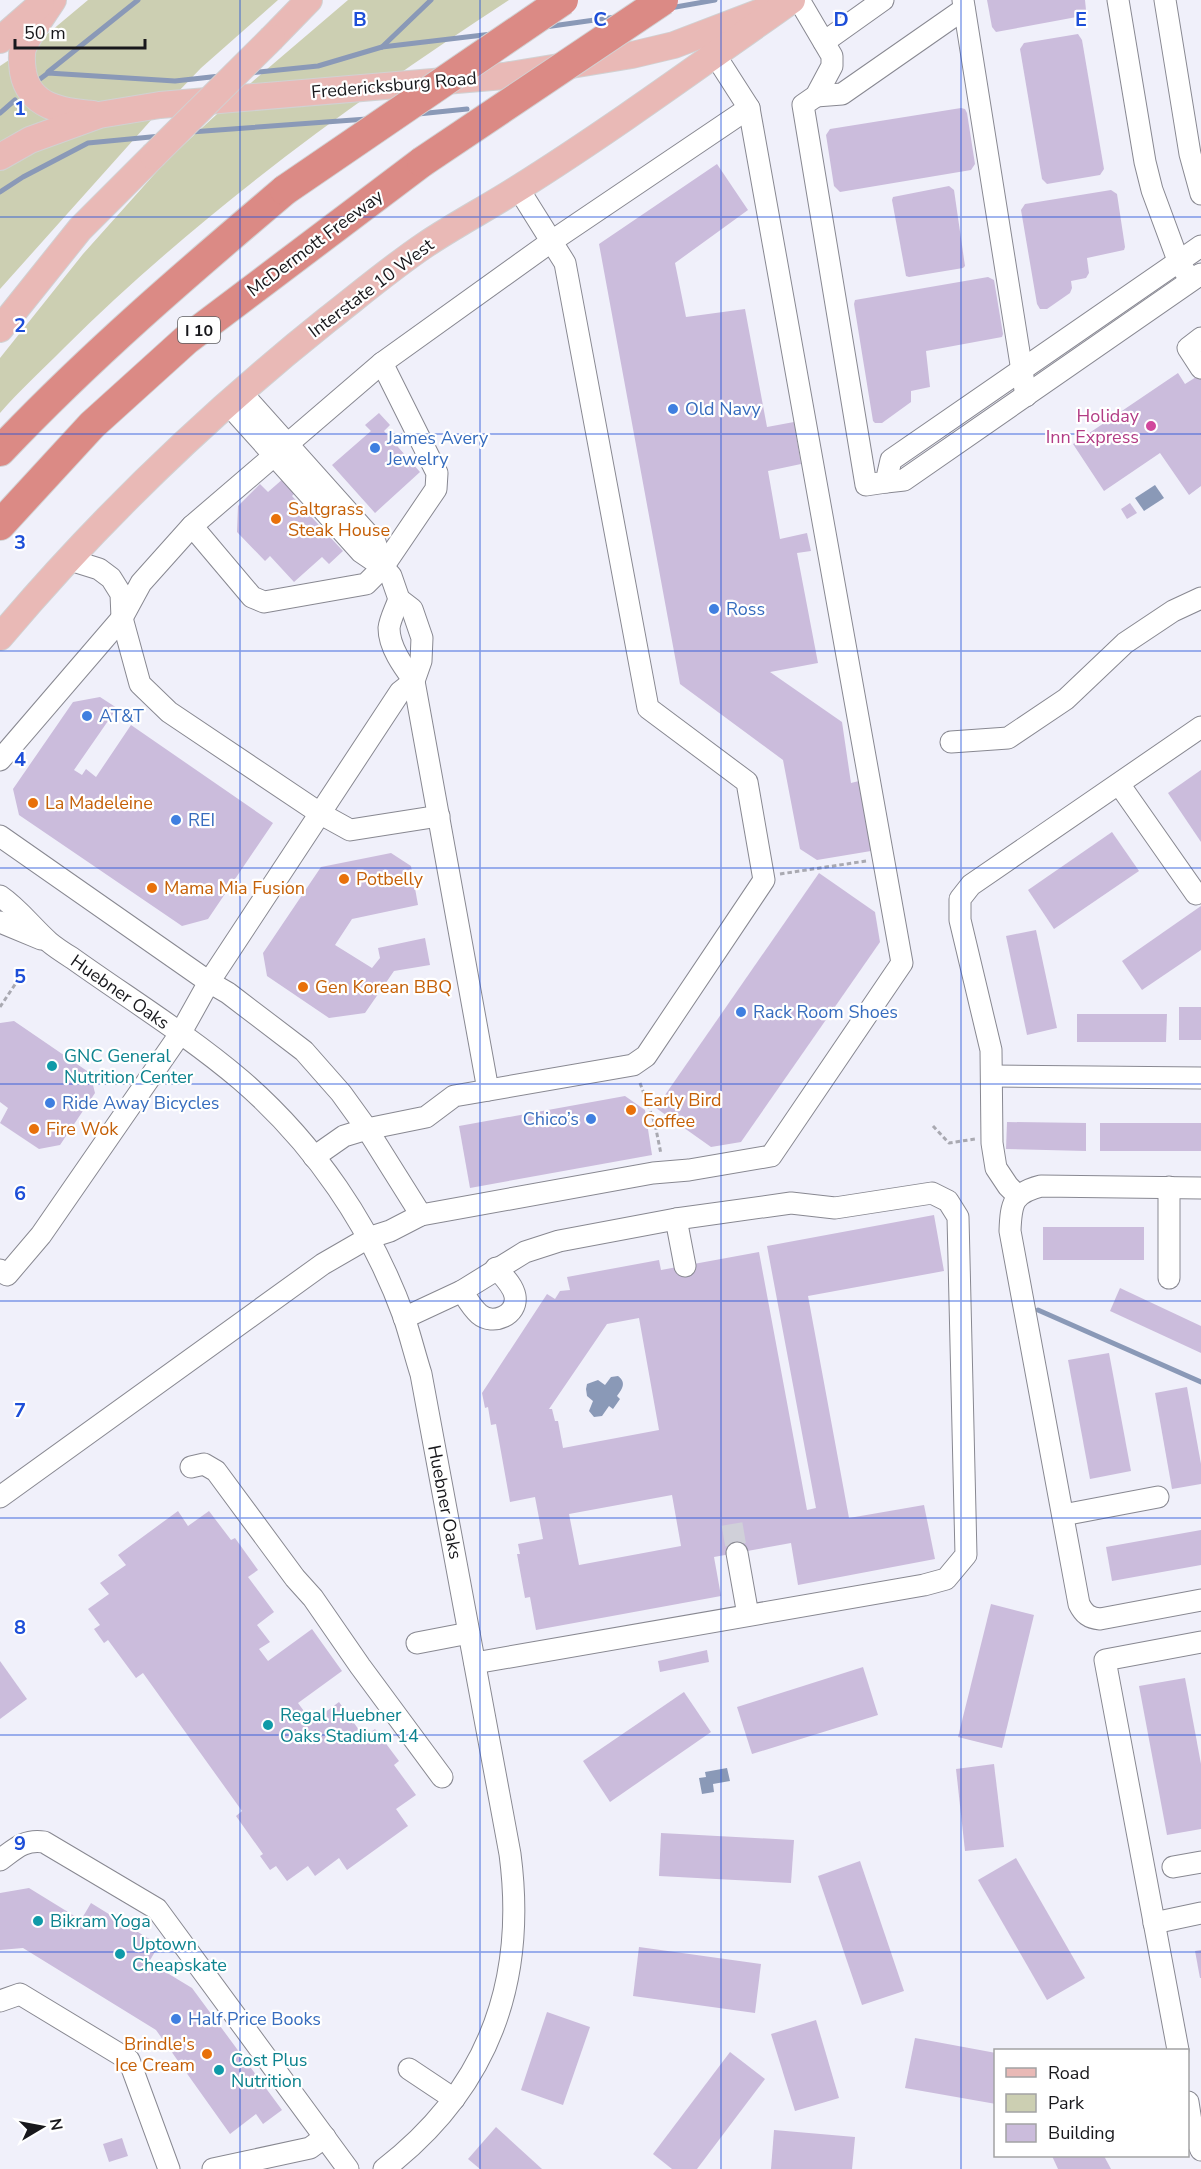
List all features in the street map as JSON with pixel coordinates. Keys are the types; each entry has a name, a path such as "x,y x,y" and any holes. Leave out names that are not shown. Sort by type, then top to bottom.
{"highway":[{"name":"I 10","path":"0,451 86,366 175,284 285,190 563,0"},
{"name":"McDermott Freeway","path":"0,525 92,425 186,340 422,162 663,0"}],"main road":[{"path":"0,40 46,0"},
{"path":"53,0 23,49 25,82 38,100 50,106 68,112 99,115"},
{"path":"0,329 80,229 309,0"},
{"name":"Fredericksburg Road","path":"0,157 30,140 99,115 160,105 504,76 632,55 674,45 741,18 793,1"},
{"name":"Interstate 10 West","path":"0,637 67,559 151,476 234,397 343,307 425,245 518,188 793,1"}],"street":[{"path":"824,42 884,0"},
{"path":"793,1 832,56 832,66 816,96 803,105 866,485 904,480 1196,277 1179,263 1152,190 1145,162 1118,0"},
{"path":"1165,0 1190,154 1201,194"},
{"path":"816,96 842,94 963,4 1026,396"},
{"path":"0,1497 323,1264 368,1238 390,1231 421,1215 665,1172 771,1156 902,963 749,108 715,55"},
{"path":"0,760 122,618 141,583 192,526 382,363 552,242 749,108"},
{"path":"314,1157 344,1136 366,1128 426,1118 454,1096 633,1065 646,1056 764,880 747,782 648,708 565,263 518,188"},
{"path":"886,482 891,460 1201,246"},
{"path":"1201,338 1188,348 1201,368"},
{"path":"1056,347 1069,366"},
{"path":"192,526 252,597 264,602 366,584 383,567 436,489 437,473 382,363"},
{"path":"0,1270 7,1275 41,1235 180,1034 209,982 400,692 414,681 421,661 422,638 412,609 399,599 391,576 383,567 362,552 234,397"},
{"path":"67,559 99,569 111,578 121,594 122,618 140,684 169,712 321,814 350,830 439,816"},
{"path":"951,742 1008,738 1066,699 1125,643 1173,611 1201,598"},
{"path":"399,599 389,626 392,645 414,681 488,1090"},
{"path":"1018,1196 996,1168 992,1136 992,1050 960,920 960,899 971,885 1201,727"},
{"path":"1119,784 1196,894"},
{"path":"0,836 228,993 304,1051 341,1093 366,1128 421,1215"},
{"name":"Huebner Oaks","path":"0,896 12,904 50,942 241,1080 283,1120 314,1157 354,1213 368,1238 404,1318 421,1374 510,1854 515,1921 513,1954 506,1986 497,2018 484,2049 454,2099 428,2131 384,2169"},
{"name":"Huebner Oaks","path":"0,922 50,942"},
{"path":"992,1076 1201,1078"},
{"path":"1201,1188 1041,1186 1029,1189 1018,1196 1011,1209 1010,1231 1079,1604 1083,1612 1091,1618 1100,1619 1201,1600"},
{"path":"1169,1187 1169,1278"},
{"path":"404,1318 462,1291 525,1252 559,1241 676,1219 791,1203 835,1208 932,1192 948,1201 958,1217 966,1555 946,1579 924,1585 474,1663"},
{"path":"676,1219 685,1266"},
{"path":"462,1291 480,1315 487,1319 502,1318 513,1308 515,1293 496,1268"},
{"path":"191,1467 204,1464 216,1471 313,1599 442,1777"},
{"path":"1063,1515 1158,1497"},
{"path":"737,1553 748,1615"},
{"path":"417,1643 469,1633"},
{"path":"1178,2049 1105,1660 1201,1642"},
{"path":"0,1860 24,1843 32,1840 44,1842 157,1909 348,2169"},
{"path":"1173,1867 1201,1862"},
{"path":"1154,1923 1201,1913"},
{"path":"0,2001 20,1994 129,2060 169,2169"},
{"path":"409,2069 454,2099"},
{"path":"1189,2108 1192,2127 1201,2150"},
{"path":"213,2169 310,2148 325,2137"}],"path":[{"path":"764,877 883,858"},
{"path":"0,1007 16,983"},
{"path":"633,1065 655,1124 665,1172"},
{"path":"933,1126 949,1143 992,1136"}],"green space":[{"path":"88,0 278,0 201,68 153,118 0,289 0,66 45,36"},
{"path":"348,0 509,0 334,120 222,207 115,299 0,413 0,358 83,254 168,159 252,82"}],"water":[{"path":"1155,485 1164,498 1144,511 1135,498"},
{"path":"618,1376 623,1384 617,1396 620,1399 613,1409 609,1406 602,1416 594,1417 589,1411 593,1401 587,1396 587,1384 598,1380 605,1385 611,1377"},
{"path":"727,1768 730,1781 713,1784 714,1792 702,1794 699,1778 706,1777 705,1772"}],"building":[{"path":"987,0 1085,0 1086,10 1085,15 1082,16 996,32 992,27"},
{"path":"1078,34 1082,40 1104,169 1100,175 1047,184 1042,179 1020,49 1024,43"},
{"path":"961,108 967,113 975,164 971,170 840,192 834,186 826,135 830,129"},
{"path":"717,164 748,210 675,263 686,317 745,309 767,427 794,422 801,464 768,471 780,539 807,533 811,551 797,553 818,663 770,672 842,722 851,783 859,781 871,851 817,860 800,849 783,760 680,684 599,244"},
{"path":"949,186 954,190 965,266 906,276 893,197"},
{"path":"1111,190 1117,194 1124,250 1087,258 1089,273 1086,278 1071,281 1070,293 1047,309 1040,309 1037,304 1021,210 1025,204"},
{"path":"988,277 994,280 1002,337 926,351 930,387 911,391 911,402 882,423 875,423 855,300"},
{"name":"Holiday Inn Express","path":"1178,373 1185,384 1201,374 1201,486 1189,495 1160,453 1104,491 1073,444"},
{"name":"James Avery Jewelry","path":"379,413 390,425 384,431 420,472 375,513 332,465 371,431 365,425"},
{"name":"Saltgrass Steak House","path":"284,478 296,492 292,496 343,551 329,564 322,557 294,582 270,556 265,561 237,532 238,506 260,484 268,492"},
{"path":"1130,503 1137,513 1127,519 1121,509"},
{"path":"100,697 117,708 74,770 82,775 86,769 96,777 131,725 273,823 208,919 182,926 19,815 13,789 73,702"},
{"path":"1201,770 1201,842 1168,793"},
{"path":"1112,832 1139,871 1054,929 1028,890"},
{"path":"391,853 411,866 418,905 352,919 335,945 372,968 380,958 378,948 425,938 430,965 394,971 365,1013 329,1018 267,976 263,953 321,867"},
{"path":"819,873 875,912 880,942 741,1142 711,1147 656,1108"},
{"path":"1201,906 1201,950 1142,990 1122,961"},
{"path":"1036,930 1057,1028 1027,1035 1006,936"},
{"path":"1179,1007 1201,1007 1201,1040 1179,1040"},
{"path":"1077,1014 1167,1014 1166,1042 1077,1042"},
{"path":"14,1021 90,1073 95,1093 60,1145 39,1149 0,1123 8,1108 0,1102 0,1023"},
{"path":"625,1096 645,1110 652,1155 470,1188 459,1126"},
{"path":"1007,1122 1086,1123 1086,1151 1006,1149"},
{"path":"1100,1123 1201,1123 1201,1151 1100,1151"},
{"path":"934,1215 944,1271 808,1296 849,1518 924,1505 935,1559 798,1585 791,1543 714,1557 721,1596 536,1630 530,1597 525,1598 517,1554 520,1554 518,1544 543,1539 535,1497 510,1502 496,1424 491,1425 488,1407 485,1408 482,1393 547,1294 555,1299 560,1291 570,1290 567,1277 659,1260 661,1270 759,1252 807,1510 816,1508 767,1246","holes":["639,1318 659,1430 563,1448 558,1421 555,1421 552,1409 549,1409 607,1324","672,1495 681,1546 579,1565 569,1514"]},
{"path":"1043,1227 1144,1227 1144,1260 1043,1260"},
{"path":"1120,1288 1201,1326 1201,1353 1110,1311"},
{"path":"1109,1353 1131,1471 1090,1479 1068,1360"},
{"path":"1187,1387 1201,1464 1201,1484 1172,1489 1155,1393"},
{"name":"Regal Huebner Oaks Stadium 14","path":"178,1511 188,1526 209,1511 231,1540 235,1538 258,1570 248,1577 274,1612 257,1625 270,1642 259,1649 268,1661 312,1629 342,1671 298,1703 312,1722 339,1702 364,1737 375,1729 399,1761 394,1765 416,1795 396,1809 408,1826 347,1870 339,1858 315,1876 308,1866 287,1881 276,1866 270,1870 260,1856 263,1854 236,1816 242,1811 143,1673 136,1678 108,1640 104,1643 94,1629 100,1625 88,1609 109,1594 100,1583 126,1565 118,1555"},
{"path":"1201,1530 1201,1565 1112,1581 1106,1547"},
{"path":"991,1604 1034,1615 1002,1748 958,1737"},
{"path":"707,1650 709,1662 660,1672 658,1661"},
{"path":"0,1661 27,1699 0,1719"},
{"path":"863,1667 878,1715 752,1754 737,1707"},
{"path":"1185,1678 1201,1764 1201,1829 1167,1835 1139,1686"},
{"path":"684,1692 711,1732 610,1802 583,1761"},
{"path":"994,1764 1004,1847 965,1851 956,1769"},
{"path":"661,1833 794,1840 791,1883 659,1876"},
{"path":"1016,1858 1085,1978 1047,2000 978,1880"},
{"path":"860,1861 904,1991 862,2005 818,1876"},
{"path":"29,1888 81,1920 91,1903 159,1945 149,1962 192,1988 282,2110 263,2124 256,2114 230,2134 156,2030 23,1948 0,1950 0,1893"},
{"path":"639,1947 761,1964 755,2013 633,1996"},
{"path":"1201,1950 1201,1978 1200,1978 1195,1951"},
{"path":"547,2012 590,2027 563,2105 521,2090"},
{"path":"816,2020 839,2098 795,2111 771,2034"},
{"path":"915,2038 994,2053 994,2104 905,2088"},
{"path":"730,2052 765,2079 697,2169 672,2169 653,2154"},
{"path":"496,2127 542,2169 480,2169 468,2159"},
{"path":"774,2130 855,2137 852,2169 771,2169"},
{"path":"122,2138 128,2156 109,2162 103,2144"},
{"path":"1052,2157 1105,2157 1111,2169 1058,2169"}],"waterway":[{"path":"48,72 138,0"},
{"path":"382,47 431,0"},
{"path":"670,8 715,0"},
{"path":"545,27 616,17"},
{"path":"250,73 318,66 382,47 492,34"},
{"path":"40,79 48,73 175,81 220,76"},
{"path":"0,113 15,100"},
{"path":"418,114 467,109"},
{"path":"191,132 367,119"},
{"path":"0,192 23,177 88,143 161,136"},
{"path":"1038,1310 1201,1382"}],"tunnel":[{"path":"732,1524 737,1553"}],"place":[{"name":"Old Navy","path":"673,409"},
{"name":"Holiday Inn Express","path":"1151,426"},
{"name":"James Avery Jewelry","path":"375,448"},
{"name":"Saltgrass Steak House","path":"276,519"},
{"name":"Ross","path":"714,609"},
{"name":"AT&T","path":"87,716"},
{"name":"La Madeleine","path":"33,803"},
{"name":"REI","path":"176,820"},
{"name":"Potbelly","path":"344,879"},
{"name":"Mama Mia Fusion","path":"152,888"},
{"name":"Gen Korean BBQ","path":"303,987"},
{"name":"Rack Room Shoes","path":"741,1012"},
{"name":"GNC General Nutrition Center","path":"52,1066"},
{"name":"Ride Away Bicycles","path":"50,1103"},
{"name":"Early Bird Coffee","path":"631,1110"},
{"name":"Chico’s","path":"591,1119"},
{"name":"Fire Wok","path":"34,1129"},
{"name":"Regal Huebner Oaks Stadium 14","path":"268,1725"},
{"name":"Bikram Yoga","path":"38,1921"},
{"name":"Uptown Cheapskate","path":"120,1954"},
{"name":"Half Price Books","path":"176,2019"},
{"name":"Brindle's Ice Cream","path":"207,2054"},
{"name":"Cost Plus Nutrition","path":"219,2070"}]}
